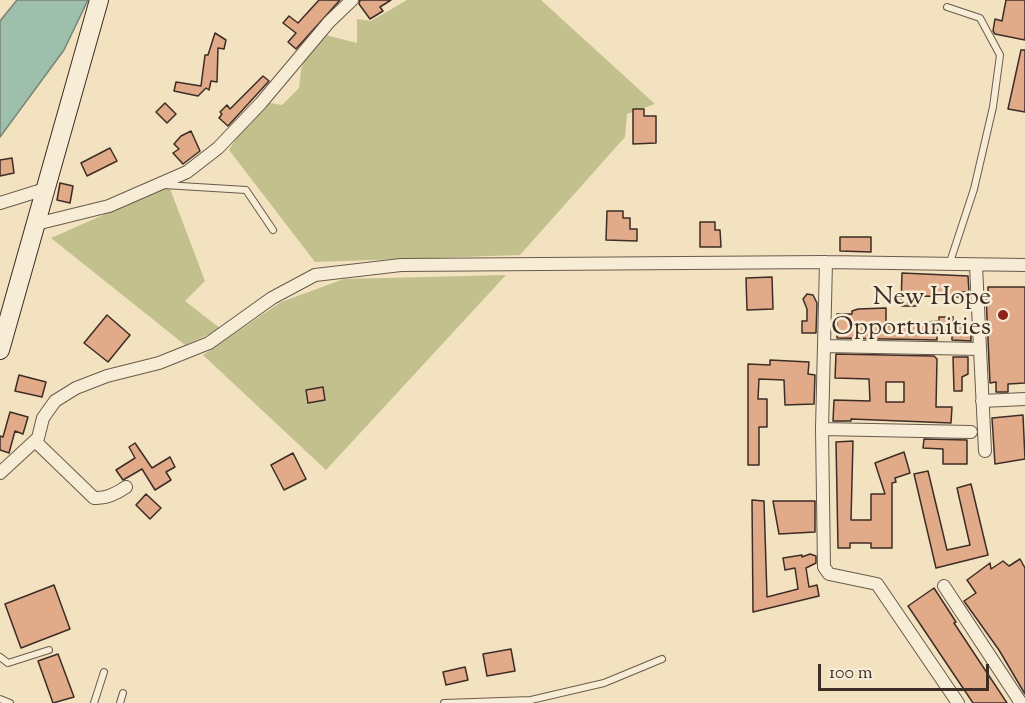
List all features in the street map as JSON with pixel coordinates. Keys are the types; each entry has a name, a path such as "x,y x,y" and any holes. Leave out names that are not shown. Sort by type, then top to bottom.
{"main road":[{"path":"0,350 99,0"}],"street":[{"path":"36,224 109,206 187,172 218,148 261,103 329,22 352,0"},
{"path":"0,203 45,189"},
{"path":"826,262 822,429 824,567 830,574 878,584 958,703"},
{"path":"0,473 38,438 43,418 55,401 62,396 107,376 159,363 209,343 272,298 315,275 401,265 826,262 1025,265"},
{"path":"976,266 985,451"},
{"path":"824,346 980,348"},
{"path":"982,401 1025,399"},
{"path":"822,429 972,432"},
{"path":"34,441 94,498 116,494 126,487"},
{"path":"945,586 1021,703"}],"lane":[{"path":"947,7 980,18 1000,55 993,107 974,189 949,265"},
{"path":"158,185 246,190 273,230"},
{"path":"0,657 8,663 18,662 49,650"},
{"path":"444,703 531,700 604,682 662,659"},
{"path":"94,703 104,672"},
{"path":"120,703 123,693"},
{"path":"0,699 10,703"}],"shaded area":[{"path":"17,0 88,0 64,50 0,137 0,21"},
{"path":"407,0 541,0 655,104 627,114 625,137 520,255 315,262 229,150 245,124 265,102 282,105 299,88 301,70 307,52 322,34 357,43 357,19 371,21"},
{"path":"169,186 205,281 185,301 221,329 185,345 51,238"},
{"path":"506,275 326,470 203,355 281,302 344,279"}],"building":[{"path":"319,0 340,0 296,49 288,42 296,33 283,23 289,16 298,23"},
{"path":"360,0 391,0 380,7 383,11 370,19 359,4"},
{"path":"1006,0 1025,0 1025,40 995,34 993,31 995,19 1002,21"},
{"path":"215,33 226,40 224,49 218,48 217,82 211,81 209,90 206,88 198,96 174,91 176,82 201,86 205,55 208,55"},
{"path":"1021,50 1025,50 1025,112 1008,109"},
{"path":"263,76 269,81 228,126 219,118 222,114 220,112 227,105 230,109"},
{"path":"165,103 176,114 167,123 156,112"},
{"path":"633,109 644,109 644,116 656,116 656,143 633,144"},
{"path":"191,131 200,151 183,164 173,153 179,149 174,144 181,136"},
{"path":"110,148 117,161 87,176 81,163"},
{"path":"12,158 14,173 0,176 0,160"},
{"path":"60,183 73,186 70,203 57,200"},
{"path":"607,211 623,211 623,218 630,218 630,229 637,229 637,241 606,240"},
{"path":"700,222 715,222 715,230 720,230 721,247 700,247"},
{"path":"840,237 871,237 871,252 840,251"},
{"path":"902,273 968,276 969,292 961,292 961,297 917,296 916,306 901,306"},
{"path":"772,277 773,309 747,310 746,278"},
{"name":"New Hope Opportunities","path":"988,287 1025,287 1025,383 1008,384 1008,392 996,392 996,382 990,383 986,295 988,295"},
{"path":"807,294 813,295 817,303 816,333 802,333 802,321 807,321 807,309 803,299"},
{"path":"886,308 886,326 906,326 906,324 939,321 939,317 953,317 953,325 971,325 971,341 952,340 952,330 937,330 937,340 837,338 837,314 852,314 852,311 858,309"},
{"path":"107,315 130,335 108,362 84,343"},
{"path":"836,354 934,356 937,359 936,407 952,407 951,423 851,419 851,421 833,421 834,400 870,401 869,379 835,378","holes":["886,382 904,382 904,402 886,402"]},
{"path":"953,357 968,357 968,374 962,377 962,391 954,391"},
{"path":"770,360 809,362 808,374 815,375 814,404 785,405 784,380 759,379 758,399 767,399 767,427 759,427 759,465 748,465 748,364 770,365"},
{"path":"19,375 46,382 42,397 15,391"},
{"path":"323,387 325,400 308,403 306,390"},
{"path":"10,412 28,417 23,434 15,431 9,453 0,450 0,436 3,437"},
{"path":"1023,415 1025,459 995,464 992,418"},
{"path":"924,439 967,440 967,464 943,464 943,449 923,448"},
{"path":"853,441 851,520 871,520 871,494 885,494 875,463 904,452 910,473 895,478 896,482 892,483 892,548 871,548 871,543 850,543 850,548 838,548 836,442"},
{"path":"135,443 152,468 170,457 175,467 166,472 171,480 155,490 142,469 123,480 116,470 135,458 129,447"},
{"path":"293,453 306,479 284,490 271,465"},
{"path":"928,471 947,550 970,545 957,488 971,484 988,555 936,568 914,474"},
{"path":"146,494 161,508 150,519 136,505"},
{"path":"752,500 764,501 767,597 798,589 795,568 785,570 783,558 810,554 816,556 816,563 806,568 809,587 817,585 819,596 753,612"},
{"path":"773,501 815,501 815,532 779,534"},
{"path":"1020,559 1025,568 1025,694 999,650 964,601 976,593 967,580 990,563 991,569 1003,561 1009,566"},
{"path":"54,585 70,629 21,648 5,604"},
{"path":"934,588 956,622 954,623 1007,703 973,703 908,606"},
{"path":"511,649 515,671 487,676 483,654"},
{"path":"58,654 74,697 53,703 38,661"},
{"path":"465,667 468,680 446,685 443,672"}],"place":[{"name":"New Hope Opportunities","path":"1003,315"}]}
